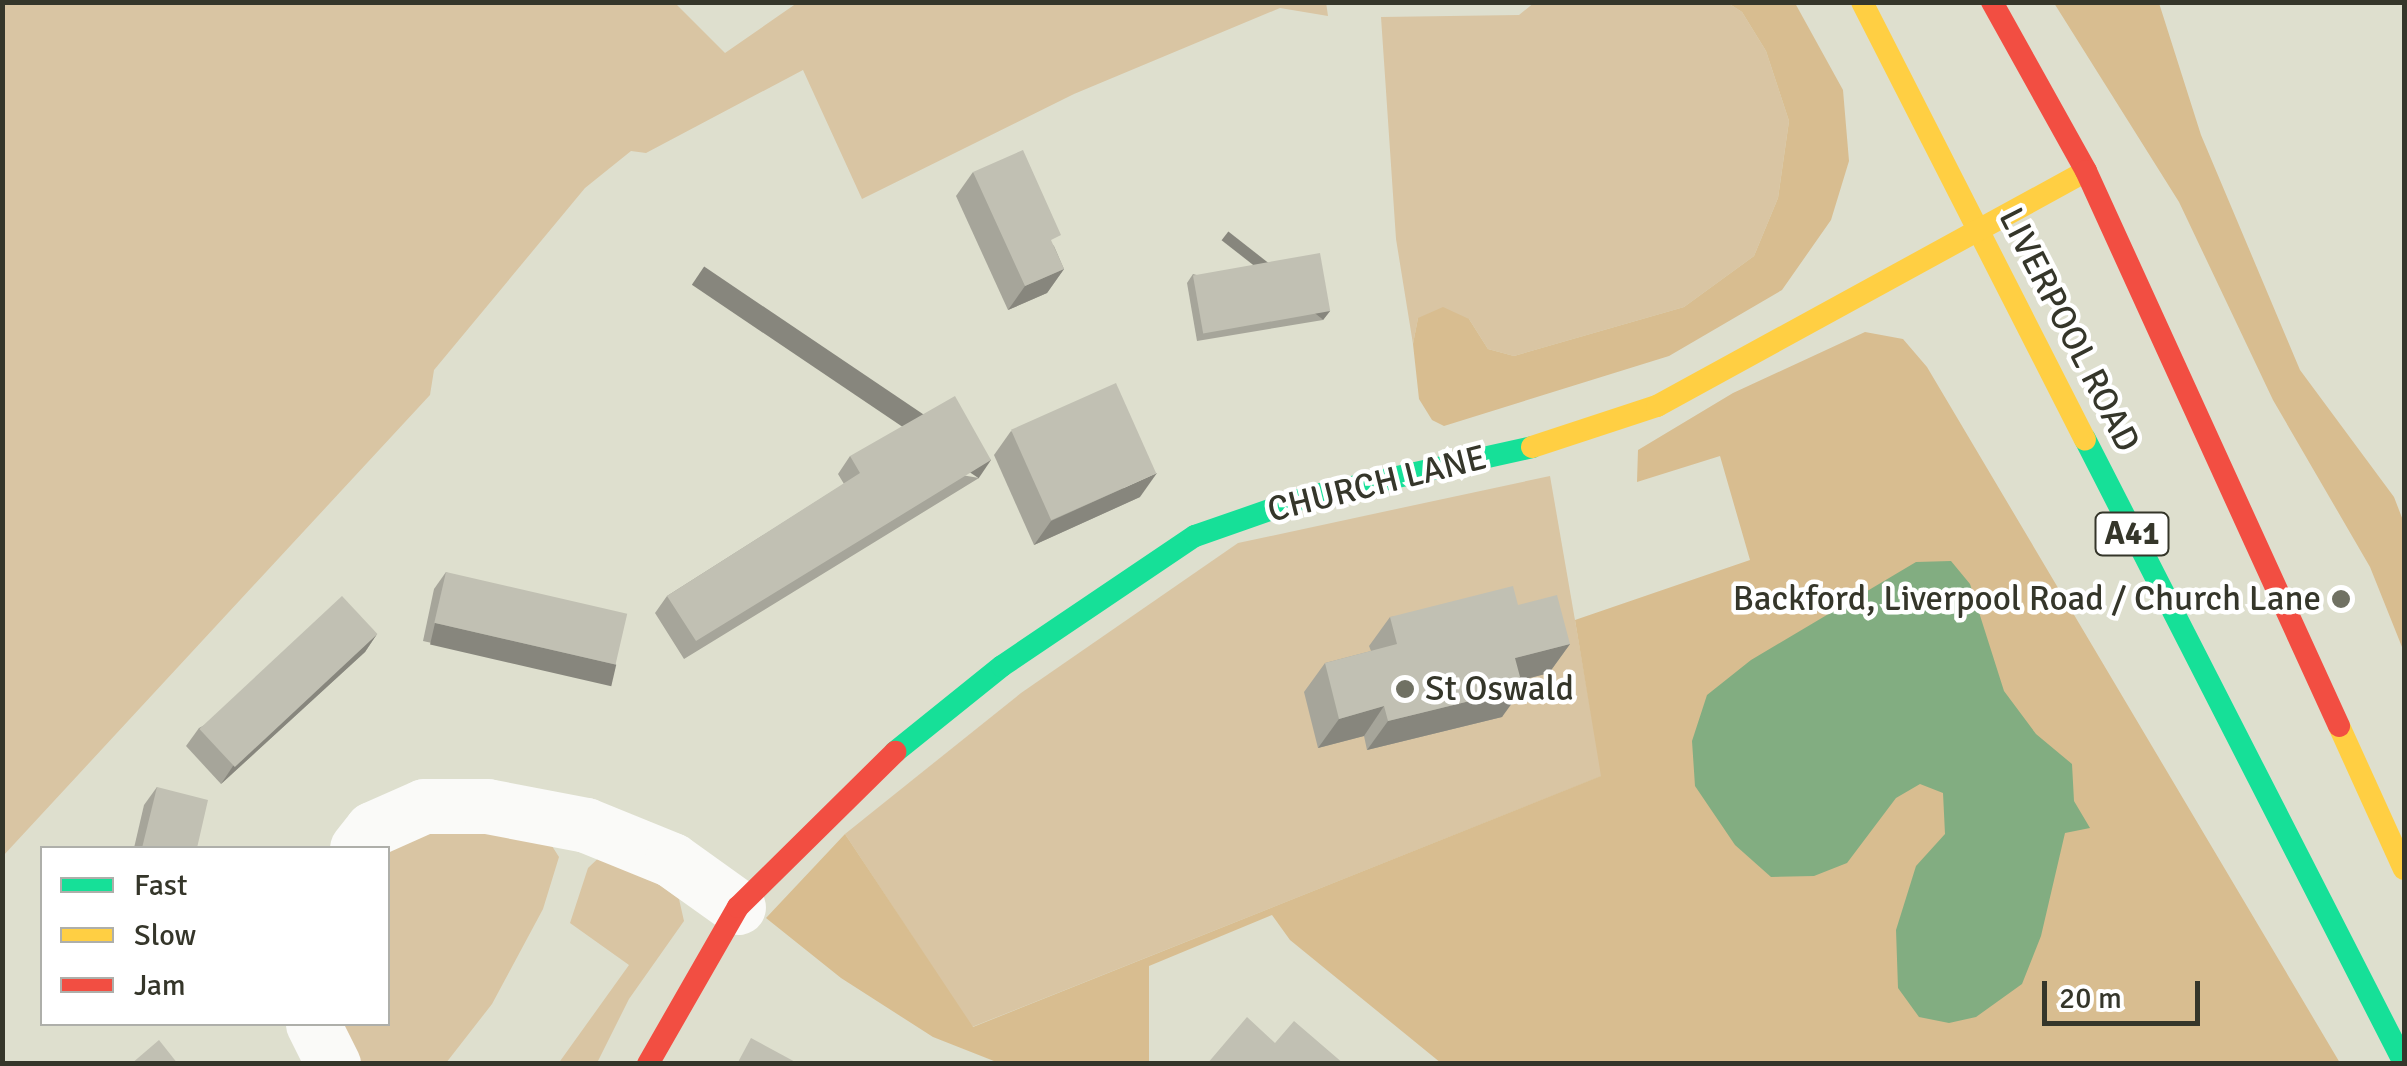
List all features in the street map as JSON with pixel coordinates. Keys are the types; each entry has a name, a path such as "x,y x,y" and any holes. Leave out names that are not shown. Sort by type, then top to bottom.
{"main road":[{"name":"LIVERPOOL ROAD","path":"1862,2 2404,1063"},
{"path":"1992,2 2086,171 2404,870"},
{"name":"CHURCH LANE","path":"648,1064 738,906 876,768 1002,666 1195,536 1306,497 1546,444 1657,406 2086,171"}],"street":[{"path":"358,846 372,828 424,806 487,806 586,826 672,860 738,906"},
{"path":"314,1026 332,1064"}],"shaded area":[{"path":"1326,2 1328,16 1280,8 1074,94 862,199 803,70 646,153 631,151 585,188 434,370 430,395 3,856 3,3 675,3 725,53 797,3"},
{"path":"1535,2 1728,3 1742,12 1766,51 1789,121 1778,198 1754,256 1684,307 1514,356 1488,349 1469,319 1418,318 1413,344 1396,239 1381,17 1519,15"},
{"path":"1728,3 1795,3 1843,90 1849,161 1831,220 1782,290 1669,356 1444,426 1432,420 1419,399 1413,344 1418,318 1443,307 1469,319 1488,349 1514,356 1684,307 1754,256 1778,198 1789,121 1766,51 1742,12"},
{"path":"2054,3 2159,3 2201,135 2300,370 2394,497 2404,523 2404,652 2370,567 2273,400 2179,202"},
{"path":"1865,332 1903,339 1927,367 2340,1063 1441,1063 1290,940 1272,915 1149,966 1149,1063 999,1063 933,1037 841,978 766,918 845,834 973,1027 1601,776 1575,620 1750,560 1720,456 1637,482 1638,450 1733,393"},
{"path":"1550,476 1602,776 972,1027 845,834 1021,693 1238,543"},
{"path":"1951,561 1970,584 2004,691 2036,734 2072,764 2074,801 2090,828 2065,833 2041,936 2022,984 1976,1017 1949,1023 1919,1017 1898,988 1896,930 1916,866 1945,834 1943,793 1920,784 1896,798 1847,863 1814,876 1771,877 1735,845 1695,786 1692,741 1707,695 1751,660 1916,562"},
{"path":"477,827 552,846 559,857 543,909 492,1004 446,1063 350,1063 331,1026 390,1026 390,846 402,835"},
{"path":"609,848 679,899 684,921 629,999 597,1063 558,1064 629,965 570,923 588,868"}],"building":[{"path":"1023,150 1061,235 1051,240 1064,269 1025,286 973,172"},
{"path":"1320,253 1330,311 1203,334 1193,275"},
{"path":"1116,383 1156,473 1051,520 1011,430"},
{"path":"955,396 991,460 696,641 667,596 860,473 850,456"},
{"path":"446,572 627,614 616,665 434,623"},
{"name":"St Oswald","path":"1513,586 1518,605 1557,595 1570,644 1515,658 1523,688 1388,721 1384,706 1339,719 1325,663 1397,644 1390,617"},
{"path":"342,596 377,634 235,767 199,729"},
{"path":"157,787 208,800 197,846 142,846"},
{"path":"1247,1017 1275,1043 1294,1021 1344,1064 1207,1064"},
{"path":"751,1038 799,1064 737,1064"},
{"path":"159,1040 178,1064 131,1064"}],"traffic: fast":[{"path":"2085,439 2404,1063"},
{"path":"895,752 1002,666 1195,536 1307,497 1532,447"}],"traffic: slow":[{"path":"1862,2 2085,439"},
{"path":"1532,447 1657,406 2086,171"},
{"path":"2339,726 2404,869"}],"traffic: jam":[{"path":"1992,2 2086,171 2339,726"},
{"path":"648,1064 738,907 895,752"}],"place":[{"name":"Backford, Liverpool Road / Church Lane","path":"2341,599"},
{"name":"St Oswald","path":"1405,689"}]}
